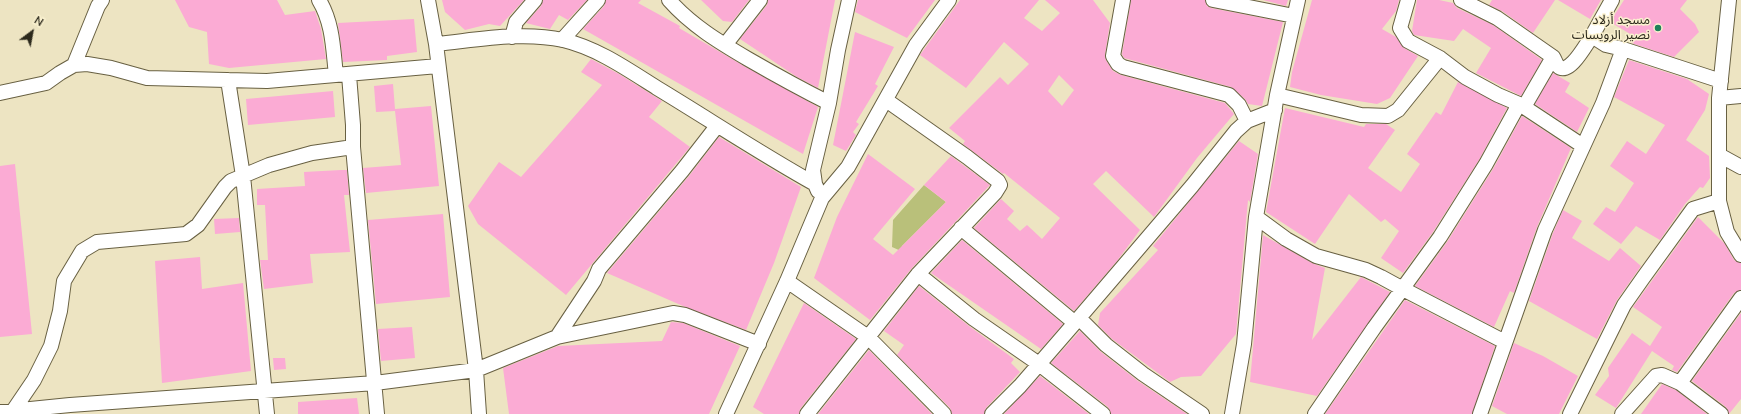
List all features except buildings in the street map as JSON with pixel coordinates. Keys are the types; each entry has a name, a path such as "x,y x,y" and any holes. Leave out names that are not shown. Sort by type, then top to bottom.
{"street":[{"path":"74,65 98,6 102,0"},
{"path":"319,0 325,10 330,25 353,125 353,147 377,414"},
{"path":"428,0 436,44 476,370 479,414"},
{"path":"512,37 516,22 535,0"},
{"path":"562,40 598,0"},
{"path":"669,0 701,29 725,45 794,85 829,103"},
{"path":"725,45 760,0"},
{"path":"822,198 815,184 814,170 849,0"},
{"path":"732,411 759,344 822,198 848,167 916,45 949,0"},
{"path":"1123,0 1113,56 1118,64 1123,67 1229,95 1238,105 1247,121"},
{"path":"1213,0 1247,4 1294,16"},
{"path":"1232,414 1244,344 1256,217 1277,95 1298,0"},
{"path":"1408,0 1400,28 1408,41 1440,58 1465,77 1498,95 1521,105 1583,146"},
{"path":"1461,0 1497,18 1553,57 1558,66 1566,68 1577,58 1592,36 1612,0"},
{"path":"1729,0 1721,81 1730,97 1741,106"},
{"path":"436,44 525,36 562,40 591,49 766,157 815,184"},
{"path":"1592,36 1606,45 1623,49 1721,81"},
{"path":"1480,414 1545,230 1603,103 1623,49"},
{"path":"1315,414 1374,328 1440,237 1521,105 1553,57"},
{"path":"1277,95 1355,114 1382,117 1388,116 1398,110 1440,58"},
{"path":"0,93 46,83 74,65 87,64 111,68 148,78 267,81 438,66"},
{"path":"228,80 243,176 265,391 266,414"},
{"path":"1730,97 1720,155 1720,202 1727,232 1741,255"},
{"path":"807,414 918,274 960,228 996,193 1000,185 998,181 967,156 886,100"},
{"path":"992,414 1039,364 1192,186 1236,132 1247,121 1275,110"},
{"path":"557,337 594,281 599,269 718,126"},
{"path":"7,411 34,380 51,346 60,311 64,281 82,251 97,242 186,234 198,225 225,187 231,181 269,165 312,153 353,147"},
{"path":"1720,155 1741,167"},
{"path":"1570,414 1624,306 1643,278 1693,209 1720,202"},
{"path":"1256,217 1286,239 1316,256 1366,270 1382,277 1505,342"},
{"path":"960,228 1077,320 1106,345 1144,374 1202,414"},
{"path":"918,274 974,319 1039,364 1103,414"},
{"path":"787,281 868,337 944,414"},
{"path":"1680,384 1741,298"},
{"path":"7,411 70,405 375,383 476,370 557,337 673,313 685,315 759,344"},
{"path":"1622,414 1656,376 1662,375 1680,384 1721,414"}],"green space":[{"path":"924,185 946,202 902,246 901,251 892,247 893,220"}],"place":[{"name":"مسجد أزلاد نصير الرويسات","path":"1658,28"}]}
